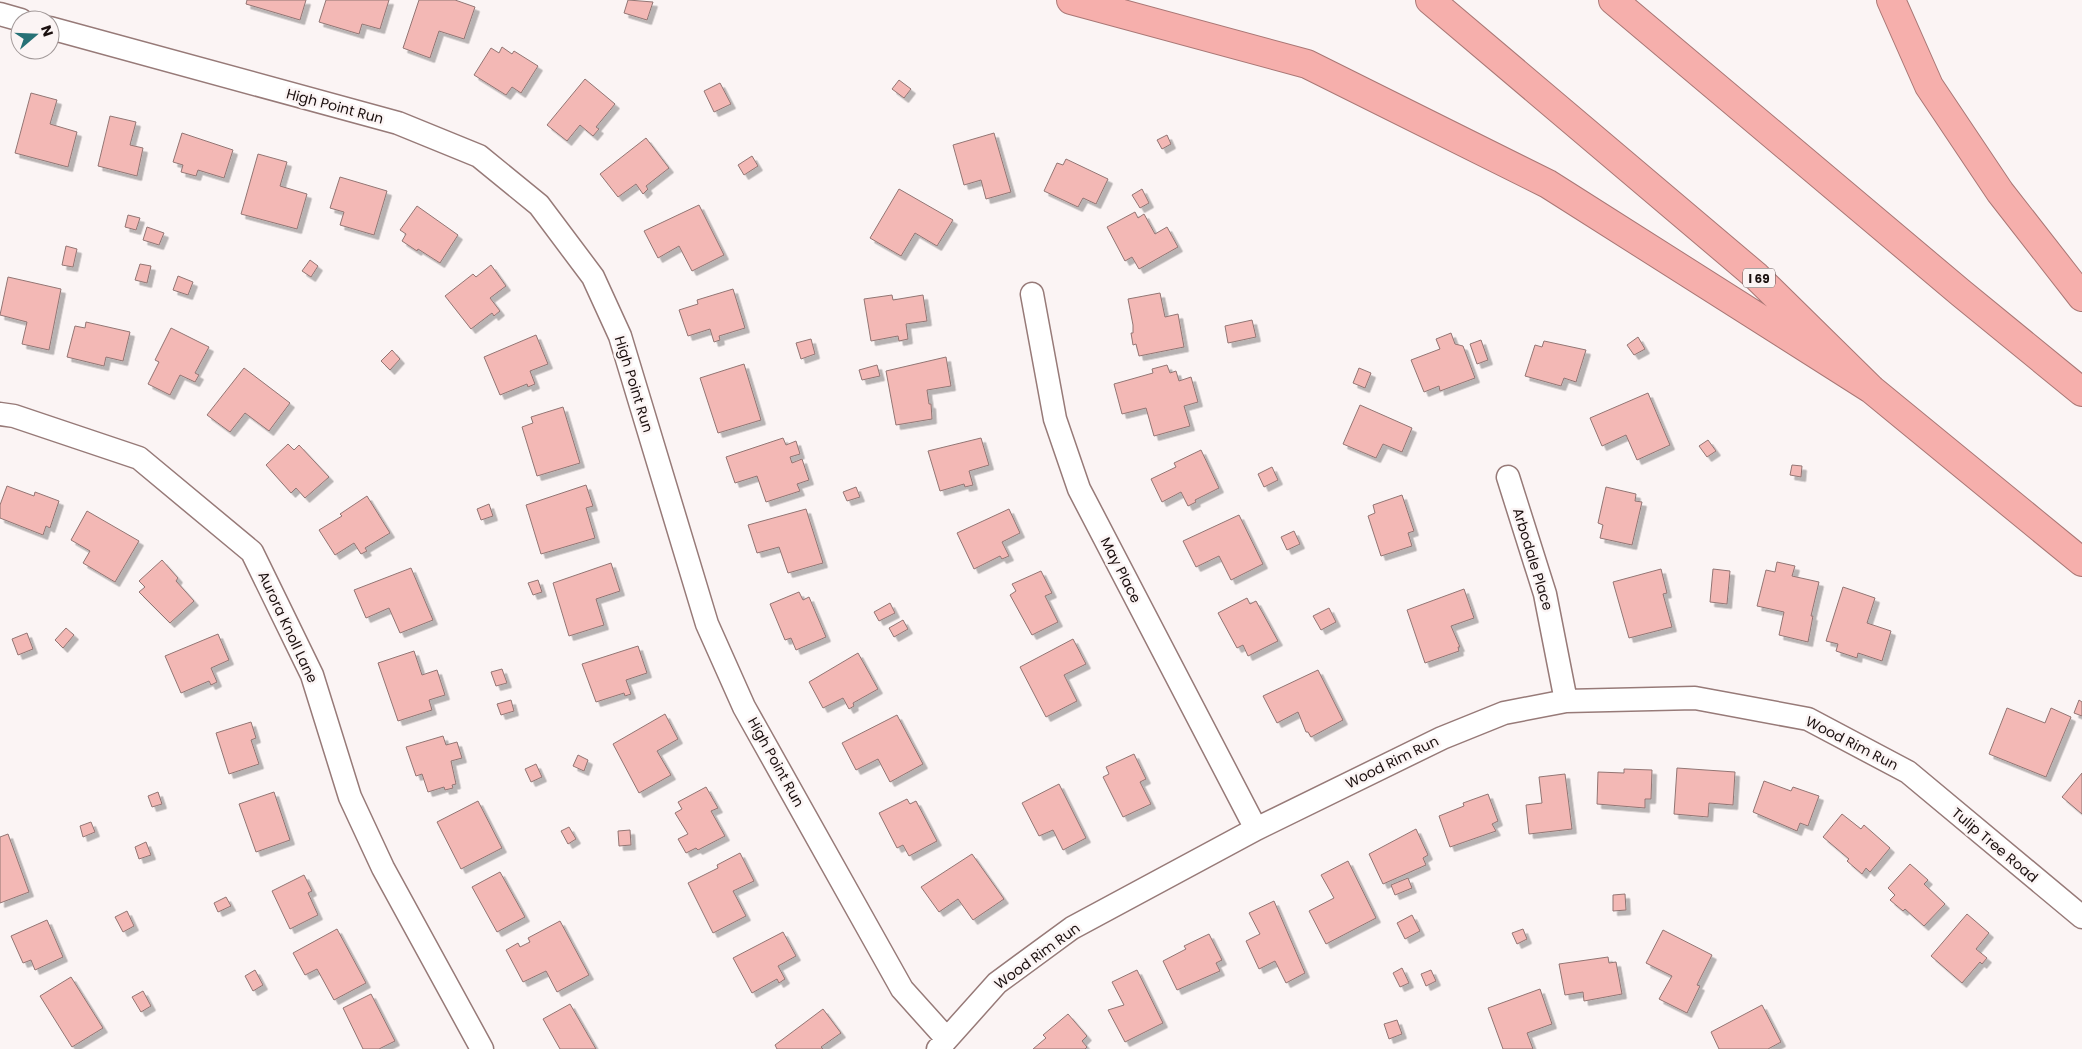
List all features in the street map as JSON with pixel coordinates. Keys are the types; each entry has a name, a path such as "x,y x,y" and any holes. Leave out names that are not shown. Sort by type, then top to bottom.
{"highway":[{"path":"1071,0 1307,64 1548,184 1871,388"},
{"name":"I 69","path":"1430,0 1756,276 1871,388 2082,562"},
{"path":"1613,0 2082,392"},
{"path":"1891,0 1929,86 2000,192 2082,297"}],"street":[{"name":"High Point Run","path":"60,31 398,123 479,156 539,205 593,277 620,336 708,624 744,707 902,989 942,1044"},
{"name":"May Place","path":"1032,294 1055,420 1080,489 1256,829"},
{"name":"Aurora Knoll Lane","path":"0,414 14,416 139,458 252,552 312,675 354,806 383,868 482,1049"},
{"name":"Arbodale Place","path":"1508,478 1545,594 1566,701"},
{"name":"Wood Rim Run","path":"942,1044 997,983 1072,928 1256,829 1442,738 1504,713 1566,701 1695,698 1808,719 1908,772"},
{"name":"Tulip Tree Road","path":"1908,772 2082,917"}],"building":[{"path":"247,0 306,0 300,20 246,4"},
{"path":"326,0 389,0 380,29 362,24 359,34 319,22"},
{"path":"419,0 455,0 475,7 464,39 439,31 430,58 403,48"},
{"path":"628,0 653,2 647,20 624,13"},
{"path":"502,47 512,54 514,51 538,66 521,93 512,87 506,95 474,75 491,48 499,53"},
{"path":"585,79 615,104 596,127 599,129 593,136 580,125 567,141 547,125"},
{"path":"899,80 911,89 904,98 892,89"},
{"path":"720,83 731,104 714,112 704,91"},
{"path":"31,93 57,100 50,124 77,132 68,167 15,153"},
{"path":"110,116 136,122 130,145 143,148 137,176 98,166"},
{"path":"182,133 233,150 224,178 198,170 196,176 181,172 183,165 173,162"},
{"path":"994,133 1011,192 986,199 981,180 964,185 953,145"},
{"path":"1167,135 1171,144 1162,149 1157,140"},
{"path":"646,138 669,168 646,186 648,189 643,194 636,184 618,197 600,174"},
{"path":"258,154 287,162 280,186 307,194 297,229 241,214"},
{"path":"752,156 758,166 744,175 738,165"},
{"path":"1066,159 1108,179 1096,204 1083,198 1078,207 1044,191 1057,163 1063,165"},
{"path":"340,177 387,191 374,235 340,225 344,212 330,208"},
{"path":"899,189 953,220 937,246 915,233 901,256 870,238"},
{"path":"1142,189 1149,203 1140,208 1132,195"},
{"path":"699,205 724,255 692,271 679,246 658,258 644,231"},
{"path":"417,206 458,235 440,263 402,241 406,234 400,230"},
{"path":"1135,212 1138,218 1144,214 1155,234 1167,227 1178,247 1139,269 1132,257 1125,261 1107,227"},
{"path":"128,215 140,218 136,230 125,227"},
{"path":"147,227 164,233 159,245 143,240"},
{"path":"66,246 77,249 73,267 62,265"},
{"path":"310,260 318,266 311,277 302,271"},
{"path":"140,264 151,266 147,283 135,280"},
{"path":"491,265 506,286 490,298 500,311 494,316 492,313 471,329 445,296 473,274 476,277"},
{"path":"178,276 193,282 188,295 173,290"},
{"path":"8,277 61,289 49,350 22,344 27,322 0,315"},
{"path":"733,289 745,328 719,336 720,340 714,342 710,329 688,336 679,310 698,304 697,300"},
{"path":"1160,293 1165,317 1178,314 1184,347 1139,356 1136,344 1133,345 1131,333 1133,333 1133,325 1128,299"},
{"path":"892,295 893,300 923,295 927,321 906,324 908,339 899,341 898,336 871,341 864,299"},
{"path":"1252,320 1256,337 1228,343 1225,326"},
{"path":"86,322 130,332 123,361 106,357 104,366 67,357 75,326 85,328"},
{"path":"171,328 209,347 195,373 199,375 195,382 180,375 170,395 148,384 159,362 155,360"},
{"path":"1451,333 1455,344 1463,346 1475,378 1440,391 1439,386 1424,392 1411,360 1440,349 1436,339"},
{"path":"536,335 548,364 530,371 535,384 528,387 527,384 500,395 484,357"},
{"path":"1638,337 1645,349 1634,355 1627,345"},
{"path":"811,339 815,354 801,359 796,343"},
{"path":"1481,340 1488,360 1477,364 1470,344"},
{"path":"1544,341 1586,350 1576,382 1564,378 1561,386 1525,376 1535,345 1542,347"},
{"path":"392,350 400,359 390,370 381,361"},
{"path":"946,357 951,386 927,390 929,404 931,404 932,419 896,425 886,371"},
{"path":"744,364 761,420 718,433 700,378"},
{"path":"877,365 880,376 862,380 859,370"},
{"path":"1167,365 1170,373 1176,371 1179,381 1191,377 1198,402 1184,406 1190,426 1154,436 1146,408 1122,414 1114,384 1153,373 1152,369"},
{"path":"244,368 290,403 269,431 245,413 230,432 207,415"},
{"path":"1359,368 1371,373 1365,388 1353,383"},
{"path":"1648,393 1670,445 1637,460 1626,435 1602,446 1590,418"},
{"path":"1360,405 1412,428 1402,452 1383,444 1376,458 1343,444"},
{"path":"563,407 580,463 537,476 522,427 533,423 531,417"},
{"path":"783,438 786,445 796,441 800,454 790,457 792,463 802,459 809,480 797,484 800,491 766,502 757,476 735,483 726,457"},
{"path":"981,438 989,465 969,471 973,485 965,487 964,484 940,491 928,451"},
{"path":"1708,440 1716,451 1707,457 1699,446"},
{"path":"288,444 294,450 299,445 329,477 305,498 296,488 291,493 266,465"},
{"path":"1201,450 1219,488 1195,500 1196,502 1188,506 1181,492 1162,502 1151,479 1176,467 1174,463"},
{"path":"1792,465 1802,466 1801,477 1790,475"},
{"path":"1272,467 1278,480 1264,487 1258,474"},
{"path":"586,485 593,506 586,508 595,538 541,554 526,505"},
{"path":"7,486 34,496 35,492 59,501 50,528 46,526 43,535 0,518 0,505"},
{"path":"856,487 860,497 847,501 843,492"},
{"path":"1606,487 1636,494 1635,501 1642,502 1632,545 1600,538 1603,525 1598,523"},
{"path":"1402,495 1414,531 1408,533 1412,546 1381,556 1368,516 1375,513 1373,505"},
{"path":"367,496 390,533 365,548 367,551 361,554 354,543 335,555 319,530 342,516 340,514"},
{"path":"489,504 493,516 481,520 477,509"},
{"path":"806,509 823,563 788,573 779,547 757,553 748,525"},
{"path":"1009,509 1020,533 1002,542 1009,556 1002,559 1000,556 974,569 957,533"},
{"path":"87,511 139,541 115,582 83,563 90,551 71,540"},
{"path":"1239,515 1263,564 1231,580 1219,556 1196,567 1183,541"},
{"path":"1294,531 1300,544 1287,550 1281,537"},
{"path":"162,560 178,578 176,581 194,601 170,623 139,592 145,587 139,581"},
{"path":"1777,562 1795,566 1792,576 1819,582 1811,616 1813,616 1808,642 1779,635 1784,612 1757,606 1766,570 1775,572"},
{"path":"611,563 620,591 596,599 604,625 569,636 553,583"},
{"path":"411,568 433,620 400,633 389,608 366,618 354,590"},
{"path":"1661,569 1667,593 1663,594 1672,627 1629,638 1613,582"},
{"path":"1713,569 1730,571 1727,604 1710,602"},
{"path":"1041,571 1052,593 1045,596 1058,622 1032,635 1010,595 1016,591 1012,584"},
{"path":"538,580 542,592 533,595 528,583"},
{"path":"1843,587 1875,598 1867,623 1891,631 1882,661 1858,653 1857,658 1836,651 1838,644 1826,641"},
{"path":"1464,589 1474,618 1451,626 1460,647 1458,647 1459,651 1425,663 1407,610"},
{"path":"799,592 803,600 809,597 826,637 796,650 791,638 785,640 770,604"},
{"path":"1247,598 1250,604 1256,601 1278,641 1248,656 1243,645 1237,648 1218,613"},
{"path":"890,603 895,613 879,621 874,612"},
{"path":"1329,608 1336,622 1321,630 1313,616"},
{"path":"903,620 908,629 894,637 889,628"},
{"path":"66,628 74,635 63,648 55,640"},
{"path":"27,633 33,649 18,655 12,639"},
{"path":"218,634 229,660 211,668 217,682 211,685 209,681 181,693 165,656"},
{"path":"1073,639 1086,664 1064,675 1077,701 1046,717 1020,667"},
{"path":"638,646 647,673 626,680 631,694 625,696 624,693 596,702 582,664"},
{"path":"414,651 422,675 437,670 445,695 429,700 432,710 398,721 378,663"},
{"path":"858,653 878,689 853,703 854,706 849,709 843,698 823,708 809,682"},
{"path":"502,669 507,683 496,686 491,672"},
{"path":"1318,670 1343,720 1311,737 1306,732 1298,712 1277,723 1263,696"},
{"path":"511,700 514,711 501,715 497,704"},
{"path":"2079,700 2082,702 2082,716 2074,713"},
{"path":"2007,708 2045,723 2051,708 2071,717 2046,777 1989,754"},
{"path":"665,714 678,739 657,751 671,775 639,793 613,744"},
{"path":"897,715 923,764 890,782 878,759 856,770 842,743"},
{"path":"251,722 256,738 251,740 259,764 229,774 216,733"},
{"path":"443,736 446,745 457,742 462,758 451,761 456,784 452,785 453,788 445,790 444,787 428,792 422,774 416,776 406,747"},
{"path":"1134,754 1146,779 1140,782 1151,804 1123,817 1103,777 1109,774 1106,767"},
{"path":"578,755 588,760 584,771 573,766"},
{"path":"536,764 542,777 531,782 525,769"},
{"path":"1677,768 1735,772 1733,805 1709,803 1708,817 1674,814"},
{"path":"1624,769 1652,770 1651,799 1645,799 1645,808 1597,804 1598,772 1624,773"},
{"path":"2082,773 2082,814 2062,797"},
{"path":"1565,774 1572,829 1529,834 1526,805 1542,803 1539,777"},
{"path":"1764,781 1791,791 1793,787 1819,796 1808,826 1800,823 1797,831 1753,812"},
{"path":"1059,784 1086,838 1063,850 1053,830 1039,836 1022,803"},
{"path":"706,787 718,808 711,811 725,836 698,850 696,848 686,853 678,839 688,834 675,813 682,809 678,802"},
{"path":"158,792 162,804 152,807 148,796"},
{"path":"274,792 290,840 256,852 239,804"},
{"path":"1488,794 1498,821 1492,824 1496,831 1450,847 1439,816 1464,806 1463,803"},
{"path":"907,799 910,804 916,801 937,841 909,856 903,845 897,848 879,813"},
{"path":"478,801 502,848 461,869 437,822"},
{"path":"1842,814 1861,829 1864,825 1890,848 1870,872 1866,868 1862,874 1847,861 1849,859 1823,837"},
{"path":"91,822 95,832 83,837 80,826"},
{"path":"569,827 576,839 568,844 561,831"},
{"path":"1416,829 1428,855 1423,858 1426,865 1383,884 1369,854"},
{"path":"630,830 631,845 619,846 618,831"},
{"path":"8,834 29,892 0,903 0,837"},
{"path":"146,842 151,855 139,859 135,847"},
{"path":"740,853 754,881 733,891 746,916 713,933 688,883 718,868 717,865"},
{"path":"972,854 1004,899 973,920 958,899 939,912 921,887"},
{"path":"1348,861 1376,918 1326,944 1309,911 1334,898 1321,875"},
{"path":"1910,864 1928,880 1924,884 1945,904 1924,926 1905,909 1903,911 1890,900 1895,895 1888,888"},
{"path":"500,872 525,917 497,932 472,887"},
{"path":"304,875 312,891 308,893 318,915 290,929 272,891"},
{"path":"1408,878 1412,888 1395,895 1391,885"},
{"path":"1625,894 1626,910 1613,911 1613,895"},
{"path":"226,897 231,906 218,912 214,903"},
{"path":"1274,901 1305,973 1286,983 1275,961 1259,969 1246,941 1260,934 1249,913"},
{"path":"127,911 134,926 123,932 115,917"},
{"path":"1967,914 1989,933 1976,949 1987,958 1982,964 1980,962 1962,983 1931,956"},
{"path":"1412,915 1420,931 1405,939 1397,923"},
{"path":"47,920 63,957 35,970 31,960 23,963 11,936"},
{"path":"560,921 589,975 557,992 546,971 523,982 506,950 518,943 520,947 530,942 528,938"},
{"path":"337,929 366,983 334,1000 317,969 305,975 293,953"},
{"path":"1523,929 1527,939 1517,944 1512,933"},
{"path":"1663,930 1712,955 1697,985 1700,986 1687,1013 1659,999 1672,976 1646,963"},
{"path":"783,932 796,956 778,966 785,979 779,983 777,979 752,993 733,958"},
{"path":"1209,934 1222,960 1216,963 1220,971 1177,990 1163,961 1186,949 1184,946"},
{"path":"1608,957 1609,963 1616,962 1622,994 1584,1001 1583,992 1565,995 1559,964"},
{"path":"1402,968 1409,983 1400,987 1393,973"},
{"path":"255,970 263,985 253,991 245,976"},
{"path":"1137,970 1163,1023 1125,1042 1108,1010 1124,1005 1112,982"},
{"path":"1431,970 1436,981 1426,986 1421,974"},
{"path":"71,977 103,1028 72,1047 40,996"},
{"path":"1540,989 1552,1024 1527,1033 1533,1049 1503,1049 1488,1008"},
{"path":"143,991 151,1006 141,1012 132,997"},
{"path":"371,994 395,1041 379,1049 363,1049 343,1008"},
{"path":"570,1004 596,1049 560,1049 543,1019"},
{"path":"1762,1005 1781,1042 1768,1049 1719,1049 1711,1032"},
{"path":"823,1009 841,1033 821,1047 823,1049 777,1049 775,1045"},
{"path":"1068,1014 1087,1036 1082,1041 1087,1047 1085,1049 1033,1049 1046,1038 1043,1035"},
{"path":"1397,1020 1402,1034 1389,1039 1384,1024"}]}
